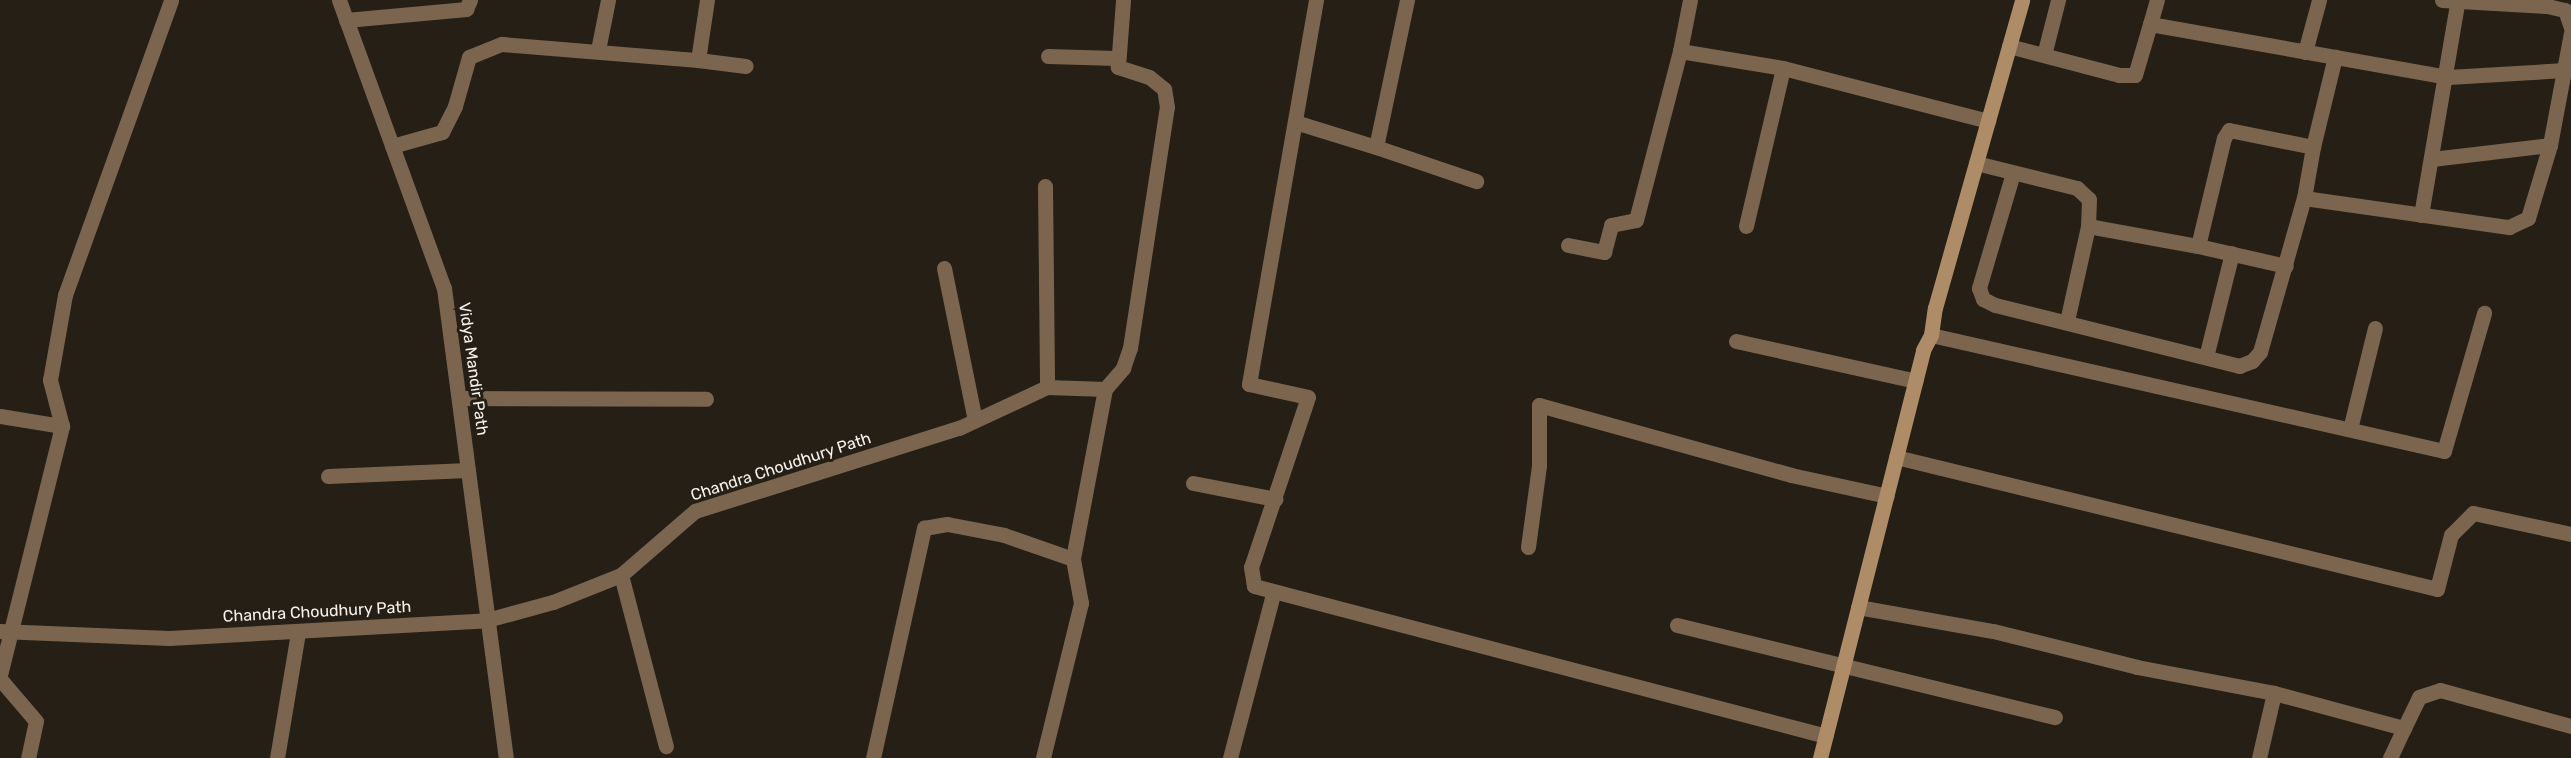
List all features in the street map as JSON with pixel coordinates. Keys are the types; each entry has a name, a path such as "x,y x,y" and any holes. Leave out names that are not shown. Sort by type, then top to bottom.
{"street":[{"path":"0,675 4,632 62,426 50,381 65,295 171,0"},
{"name":"Vidya Mandir Path","path":"339,0 444,288 506,758"},
{"path":"346,20 466,9 470,0"},
{"path":"598,50 608,0"},
{"path":"698,60 707,0"},
{"path":"1043,758 1081,603 1073,559 1105,389 1123,368 1130,348 1167,107 1164,89 1149,77 1118,67 1116,58 1123,0"},
{"path":"1316,0 1250,384 1308,397 1251,567 1254,586 1273,594 1826,736"},
{"path":"1376,147 1407,0"},
{"path":"1568,244 1604,252 1611,225 1636,220 1680,51 1690,0"},
{"path":"1820,758 1896,457 1931,335 1935,308 2022,0"},
{"path":"2044,55 2058,0"},
{"path":"2009,46 2119,75 2135,75 2157,0"},
{"path":"2305,52 2319,0"},
{"path":"2421,215 2448,77 2450,2 2547,6 2565,10 2571,27"},
{"path":"2150,24 2448,77 2565,70"},
{"path":"2304,198 2509,227 2528,218 2550,145 2571,33"},
{"path":"393,146 442,132 455,106 469,57 502,44 598,50 746,66"},
{"path":"1680,51 1783,68 1988,121"},
{"path":"1048,56 1116,58"},
{"path":"2013,173 1979,288 1983,299 1995,305 2067,321 2239,366 2252,361 2260,352 2304,198 2313,147 2335,57"},
{"path":"1746,226 1783,68"},
{"path":"1295,122 1476,181"},
{"path":"2198,246 2224,138 2229,130 2313,147"},
{"path":"2432,159 2550,145"},
{"path":"1976,163 2077,188 2089,199 2088,226 2067,321"},
{"path":"1045,186 1047,387"},
{"path":"2088,226 2198,246 2286,266"},
{"path":"2206,357 2232,253"},
{"path":"944,268 975,420"},
{"path":"1931,335 2444,451 2484,313"},
{"path":"2350,429 2375,328"},
{"path":"1736,341 1916,381"},
{"name":"Chandra Choudhury Path","path":"4,632 169,638 488,620 553,602 621,575 695,511 959,428 1047,387 1105,389"},
{"path":"459,398 706,399"},
{"path":"1528,547 1539,466 1539,405 1780,472 1887,496"},
{"path":"0,416 62,426"},
{"path":"1896,457 2438,589 2451,535 2473,513 2571,534"},
{"path":"328,476 468,470"},
{"path":"1193,483 1275,499"},
{"path":"873,758 924,528 946,524 1004,535 1073,559"},
{"path":"621,575 666,746"},
{"path":"1230,758 1273,594"},
{"path":"1858,607 1994,631 2137,667 2274,693 2404,728"},
{"path":"1677,624 1843,667 2055,717"},
{"path":"277,758 298,632"},
{"path":"0,680 36,721 28,758"},
{"path":"2390,758 2419,697 2440,690 2571,726"},
{"path":"2259,758 2274,693"}]}
